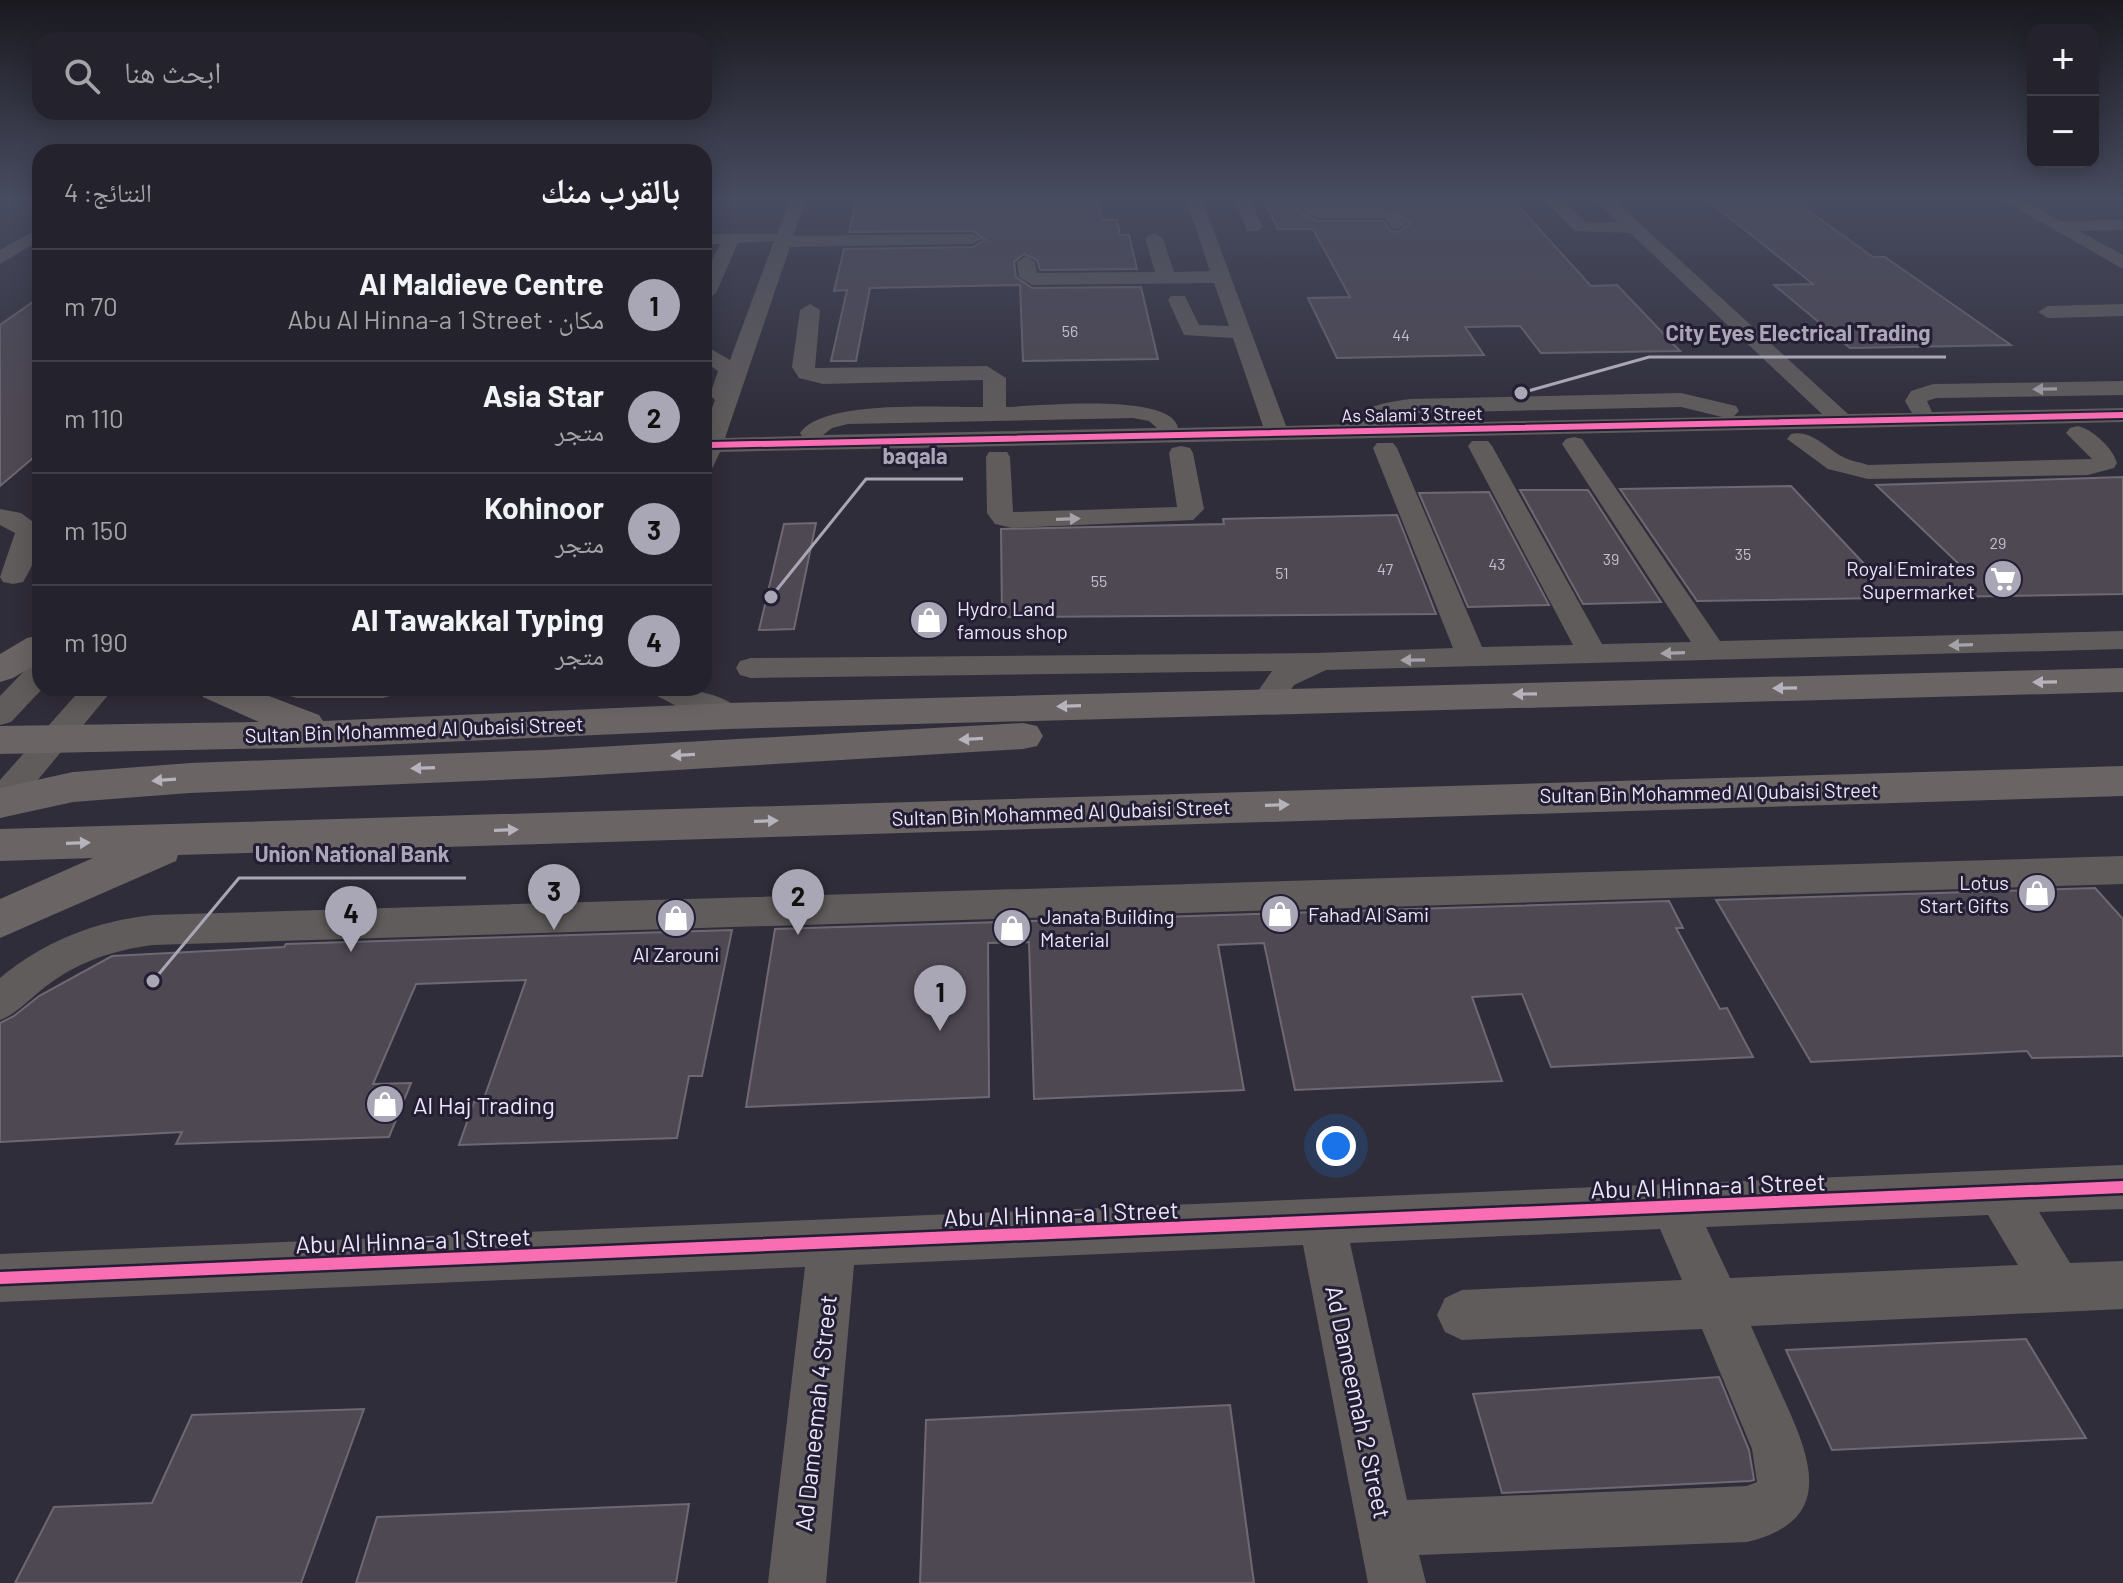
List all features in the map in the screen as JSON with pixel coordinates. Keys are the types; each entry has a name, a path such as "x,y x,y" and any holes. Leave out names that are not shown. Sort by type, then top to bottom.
{"main road":[{"path":"0,670 32,651"},
{"name":"Sultan Bin Mohammed Al Qubaisi Street","path":"0,740 333,734 729,716 2123,680"},
{"path":"233,696 333,734"},
{"path":"0,803 73,787 190,778 544,764 1197,727 1244,714 1267,701"},
{"path":"0,763 54,739"},
{"name":"Sultan Bin Mohammed Al Qubaisi Street","path":"0,845 2123,781"},
{"path":"0,920 47,896 179,840"}],"street":[{"path":"723,365 762,273"},
{"path":"712,422 764,273"},
{"path":"1027,273 1032,279 1222,277"},
{"path":"1164,273 1166,278"},
{"path":"1221,273 1276,428"},
{"path":"1681,273 1837,417"},
{"path":"712,280 715,274 743,274"},
{"path":"1178,300 1196,353"},
{"path":"810,310 803,367 807,373 823,377 987,373 995,378 994,414"},
{"path":"2048,312 2123,310"},
{"path":"1191,331 1241,332"},
{"path":"712,357 730,371 712,422"},
{"path":"1922,410 1916,401 1919,396 1933,391 2123,388"},
{"name":"As Salami 3 Street","path":"810,438 1168,426 1276,428 1363,422 1735,414 1837,417 1922,410 2123,406"},
{"path":"1168,426 1157,416 1133,411 848,417 824,423 810,438 837,455 864,459 2123,432"},
{"name":"As Salami 3 Street","path":"712,439 1837,417 2123,415"},
{"path":"1799,439 1837,464 1868,472 2088,468 2105,463 2103,456 2078,433"},
{"path":"1574,444 1712,652"},
{"path":"1480,446 1593,655"},
{"path":"1385,448 1472,659"},
{"path":"998,457 1000,513 1004,518 1013,520 1188,514 1191,509 1181,453"},
{"path":"4,518 32,506"},
{"path":"4,518 29,530 18,576"},
{"path":"751,668 1472,659 2123,640"},
{"path":"1235,662 1256,680 1267,701 1283,678 1321,661"},
{"path":"0,715 32,681"},
{"path":"0,803 92,696"},
{"path":"684,696 729,716"},
{"path":"0,1003 39,968 62,955 109,936 143,930 2123,870"},
{"name":"Abu Al Hinna-a 1 Street","path":"0,1278 2123,1187"},
{"path":"2000,1192 2058,1288"},
{"path":"1386,1529 1764,1511 1777,1502 1784,1486 1785,1468 1674,1207"},
{"name":"Ad Dameemah 2 Street","path":"1322,1221 1397,1583"},
{"name":"Ad Dameemah 4 Street","path":"797,1583 832,1242"},
{"path":"1462,1315 2123,1285"}],"building":[{"path":"838,273 1015,273 1016,277 1032,288 1141,287 1158,359 1023,361 1020,285 870,288 856,361 831,361 847,290 834,291"},
{"path":"1337,273 1579,273 1591,286 1617,285 1680,351 1541,353 1520,326 1465,327 1484,355 1337,358 1308,298 1350,297"},
{"path":"1799,273 1908,273 2011,345 1850,348 1774,285 1813,284"},
{"path":"32,303 32,459 0,486 0,325"},
{"path":"2123,477 2123,594 1697,601 1620,489 1791,486 1867,567 1960,565 1876,485"},
{"path":"1520,490 1588,490 1661,602 1583,604"},
{"path":"1489,492 1549,605 1468,607 1419,493"},
{"path":"1397,515 1436,614 1002,617 1001,529 1224,524 1223,519"},
{"path":"816,523 794,629 759,630 784,524"},
{"path":"2095,888 2123,919 2123,1056 2032,1058 2027,1051 1811,1062 1716,900"},
{"path":"1669,901 1683,928 1676,928 1720,1009 1727,1008 1753,1057 1551,1067 1522,994 1472,997 1502,1081 1295,1090 1264,943 1218,945 1244,1090 1034,1099 1029,942 988,943 989,1097 746,1107 775,929"},
{"path":"732,930 702,1076 689,1076 677,1138 459,1145 474,1102 483,1101 526,980 416,984 373,1084 411,1083 389,1137 176,1144 182,1132 0,1142 0,1023 39,996 112,956 284,947 286,944"},
{"path":"2026,1339 2086,1438 1832,1450 1786,1350"},
{"path":"1719,1377 1749,1450 1754,1480 1502,1493 1473,1394"},
{"path":"1230,1405 1254,1583 920,1583 926,1420"},
{"path":"364,1409 301,1583 15,1583 54,1507 152,1503 192,1415"},
{"path":"689,1504 676,1583 356,1583 377,1517"}],"cycle path":[{"path":"712,445 2123,415"},
{"path":"0,1278 2123,1187"}],"place":[{"name":"City Eyes Electrical Trading","path":"1521,393"},
{"name":"Royal Emirates Supermarket","path":"2003,579"},
{"name":"baqala","path":"771,597"},
{"name":"Hydro Land famous shop","path":"929,620"},
{"name":"Lotus Start Gifts","path":"2037,893"},
{"name":"Fahad Al Sami","path":"1280,914"},
{"name":"Al Zarouni","path":"676,918"},
{"name":"Janata Building Material","path":"1012,928"},
{"name":"Kohinoor","path":"554,930"},
{"name":"Asia Star","path":"798,935"},
{"name":"Al Tawakkal Typing","path":"351,952"},
{"name":"Union National Bank","path":"153,981"},
{"name":"Al Maldieve Centre","path":"940,1031"},
{"name":"Al Haj Trading","path":"385,1104"}]}
